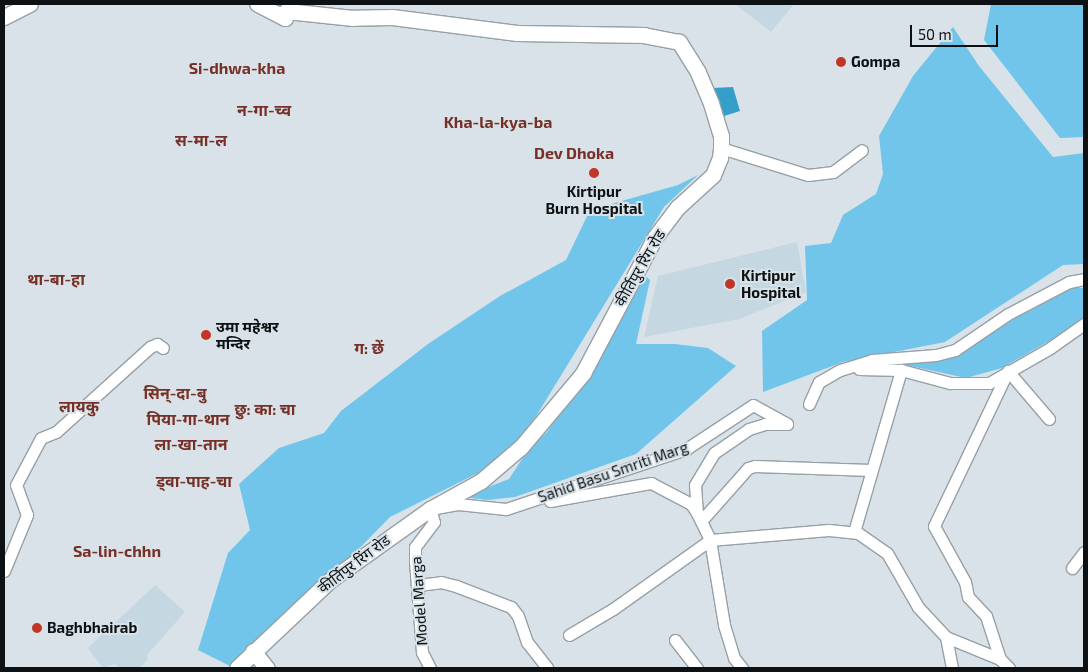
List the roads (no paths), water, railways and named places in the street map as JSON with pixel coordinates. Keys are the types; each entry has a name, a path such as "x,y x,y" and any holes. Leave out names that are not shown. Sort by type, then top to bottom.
{"street":[{"path":"4,16 30,4"},
{"name":"कीर्तिपुर रिंग रोड","path":"237,668 253,650 329,581 430,509 481,481 520,447 583,373 655,237 678,208 713,175 720,158 721,136 698,72 679,42 644,36 517,33 392,17 353,18 286,11 285,18 258,4"},
{"path":"720,148 808,175 833,172 862,150"},
{"path":"850,369 872,360 936,355 955,350 1008,314 1069,282 1084,279"},
{"path":"809,404 819,382 840,370 901,370 973,385 989,383 1050,348 1084,324"},
{"path":"4,571 27,515 16,485 41,438 56,432 150,347 157,344 163,348"},
{"path":"854,532 901,370"},
{"path":"1008,371 1049,419"},
{"path":"1000,659 986,616 968,597 965,582 934,526 1008,371"},
{"name":"Sahid Basu Smriti Marg","path":"430,509 458,504 506,509 686,449 753,405 787,424 765,424 749,430 714,453 695,485 699,517 710,540 724,625 734,658 742,668"},
{"path":"506,509 652,484 691,504 699,517 748,468 755,466 871,470"},
{"name":"Model Marga","path":"430,509 434,522 415,547 422,652 430,668"},
{"path":"569,635 613,609 710,540 829,530 854,532 887,553 918,607 946,637 1000,659 1009,668"},
{"path":"1072,568 1084,552"},
{"path":"418,585 440,582 456,586 511,607 518,616 526,642 547,668"},
{"path":"946,637 952,668"},
{"path":"676,640 697,668"},
{"path":"253,650 267,668"}],"place":[{"name":"Gompa","path":"841,62"},
{"name":"Kirtipur Burn Hospital","path":"594,173"},
{"name":"Kirtipur Hospital","path":"730,284"},
{"name":"उमा महेश्वर मन्दिर","path":"206,335"},
{"name":"Baghbhairab","path":"37,628"}],"district":[{"name":"Si-dhwa-kha","path":"237,68"},
{"name":"न-गा-च्व","path":"264,110"},
{"name":"Kha-la-kya-ba","path":"498,122"},
{"name":"स-मा-ल","path":"201,140"},
{"name":"Dev Dhoka","path":"574,153"},
{"name":"था-बा-हा","path":"56,279"},
{"name":"ग: छें","path":"369,348"},
{"name":"सिन्-दा-बु","path":"175,393"},
{"name":"लायकु","path":"79,406"},
{"name":"छु: का: चा","path":"265,409"},
{"name":"पिया-गा-थान","path":"188,419"},
{"name":"ला-खा-तान","path":"191,444"},
{"name":"ड्वा-पाह-चा","path":"194,481"},
{"name":"Sa-lin-chhn","path":"117,551"}]}
